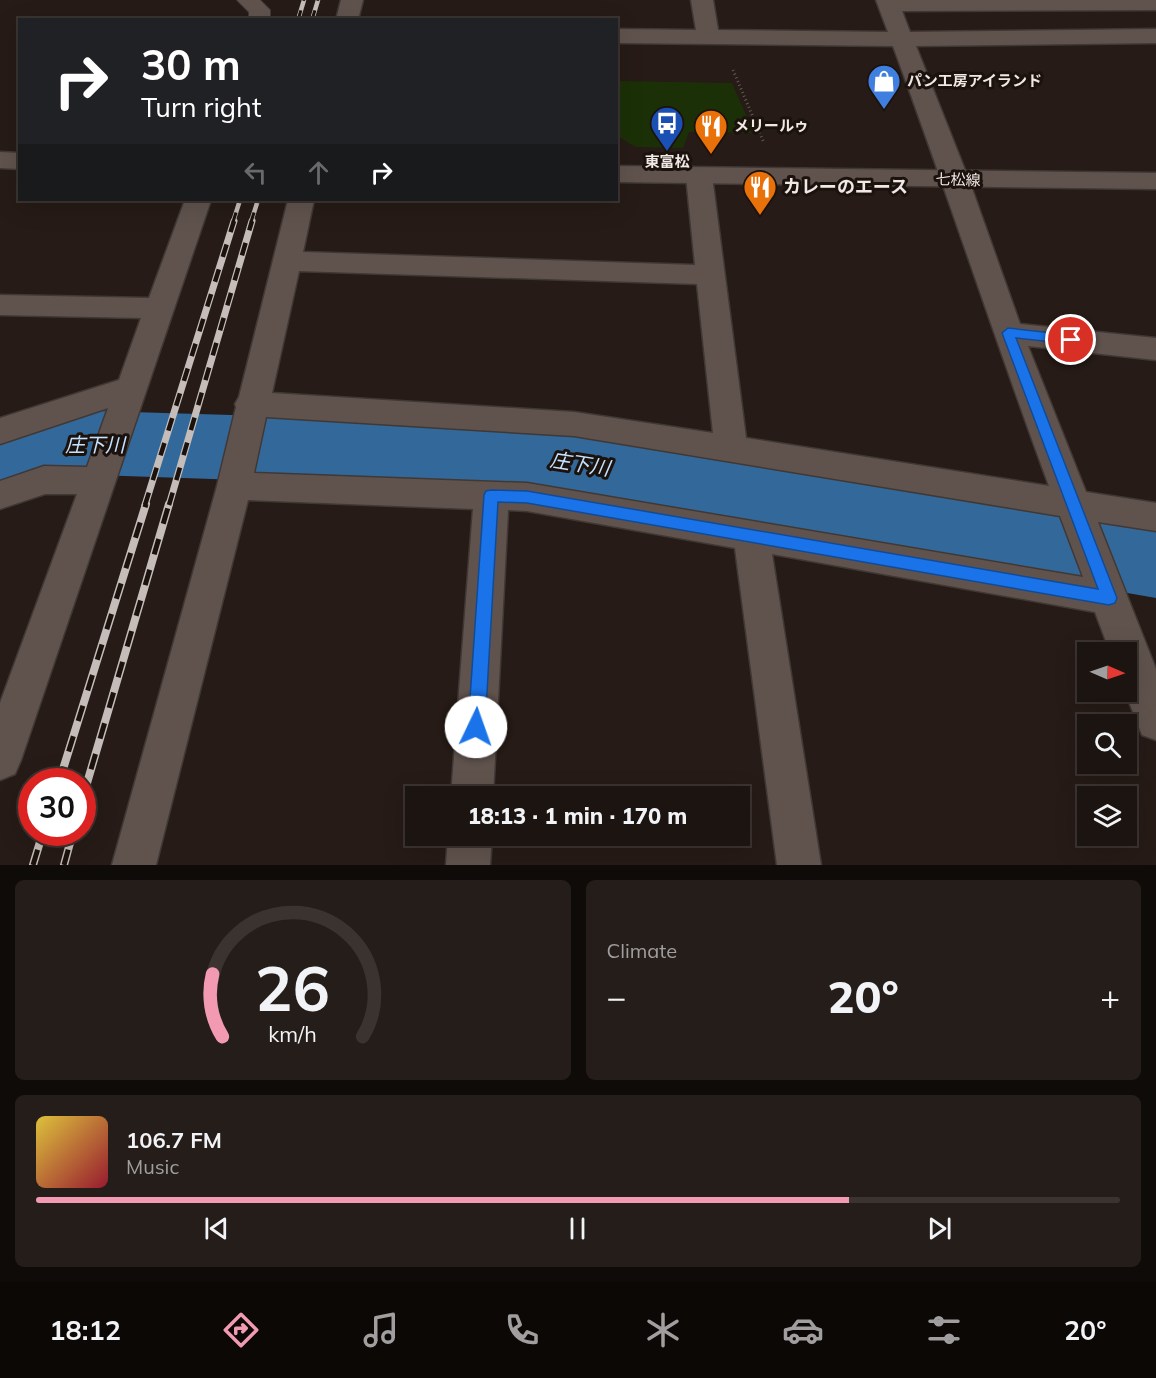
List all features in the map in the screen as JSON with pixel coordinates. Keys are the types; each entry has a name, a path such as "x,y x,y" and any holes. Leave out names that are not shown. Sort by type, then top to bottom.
{"street":[{"path":"247,0 260,10 259,18"},
{"path":"348,18 352,0"},
{"path":"702,0 708,38"},
{"path":"1154,711 1008,333 956,180 900,39 888,2 1156,4"},
{"path":"618,36 900,39 1156,36"},
{"path":"0,160 18,161"},
{"name":"七松線","path":"618,174 1156,181"},
{"path":"699,176 731,450"},
{"path":"1,754 198,201"},
{"path":"134,865 235,479 301,201"},
{"path":"286,261 712,275"},
{"path":"0,306 160,308"},
{"path":"1008,333 1156,349"},
{"path":"0,431 127,401"},
{"path":"249,413 574,424 731,450 1077,514 1156,518"},
{"path":"0,495 44,480 101,475"},
{"path":"235,479 527,497 751,536 1106,590"},
{"path":"473,786 491,495"},
{"path":"751,536 799,865"},
{"path":"468,865 469,846"}],"path":[{"path":"708,38 721,44 779,177"}],"green space":[{"path":"618,81 732,83 754,133 689,132 683,148 636,147 618,137"}],"waterway":[{"name":"庄下川","path":"0,463 65,442 540,457 1156,560"}],"railway":[{"path":"299,18 304,0"},
{"path":"313,18 318,0"},
{"path":"233,222 240,201"},
{"path":"251,222 258,201"},
{"path":"145,505 234,221"},
{"path":"169,505 252,221"},
{"path":"63,768 146,504"},
{"path":"91,768 169,504"},
{"path":"33,865 39,846"},
{"path":"64,865 69,846"}],"place":[{"name":"パン工房アイランド","path":"884,110"},
{"name":"東富松","path":"667,152"},
{"name":"メリールゥ","path":"711,155"},
{"name":"カレーのエース","path":"760,216"}],"route":[{"path":"476,727 491,495 527,497 1109,598 1008,333 1071,340"}]}
